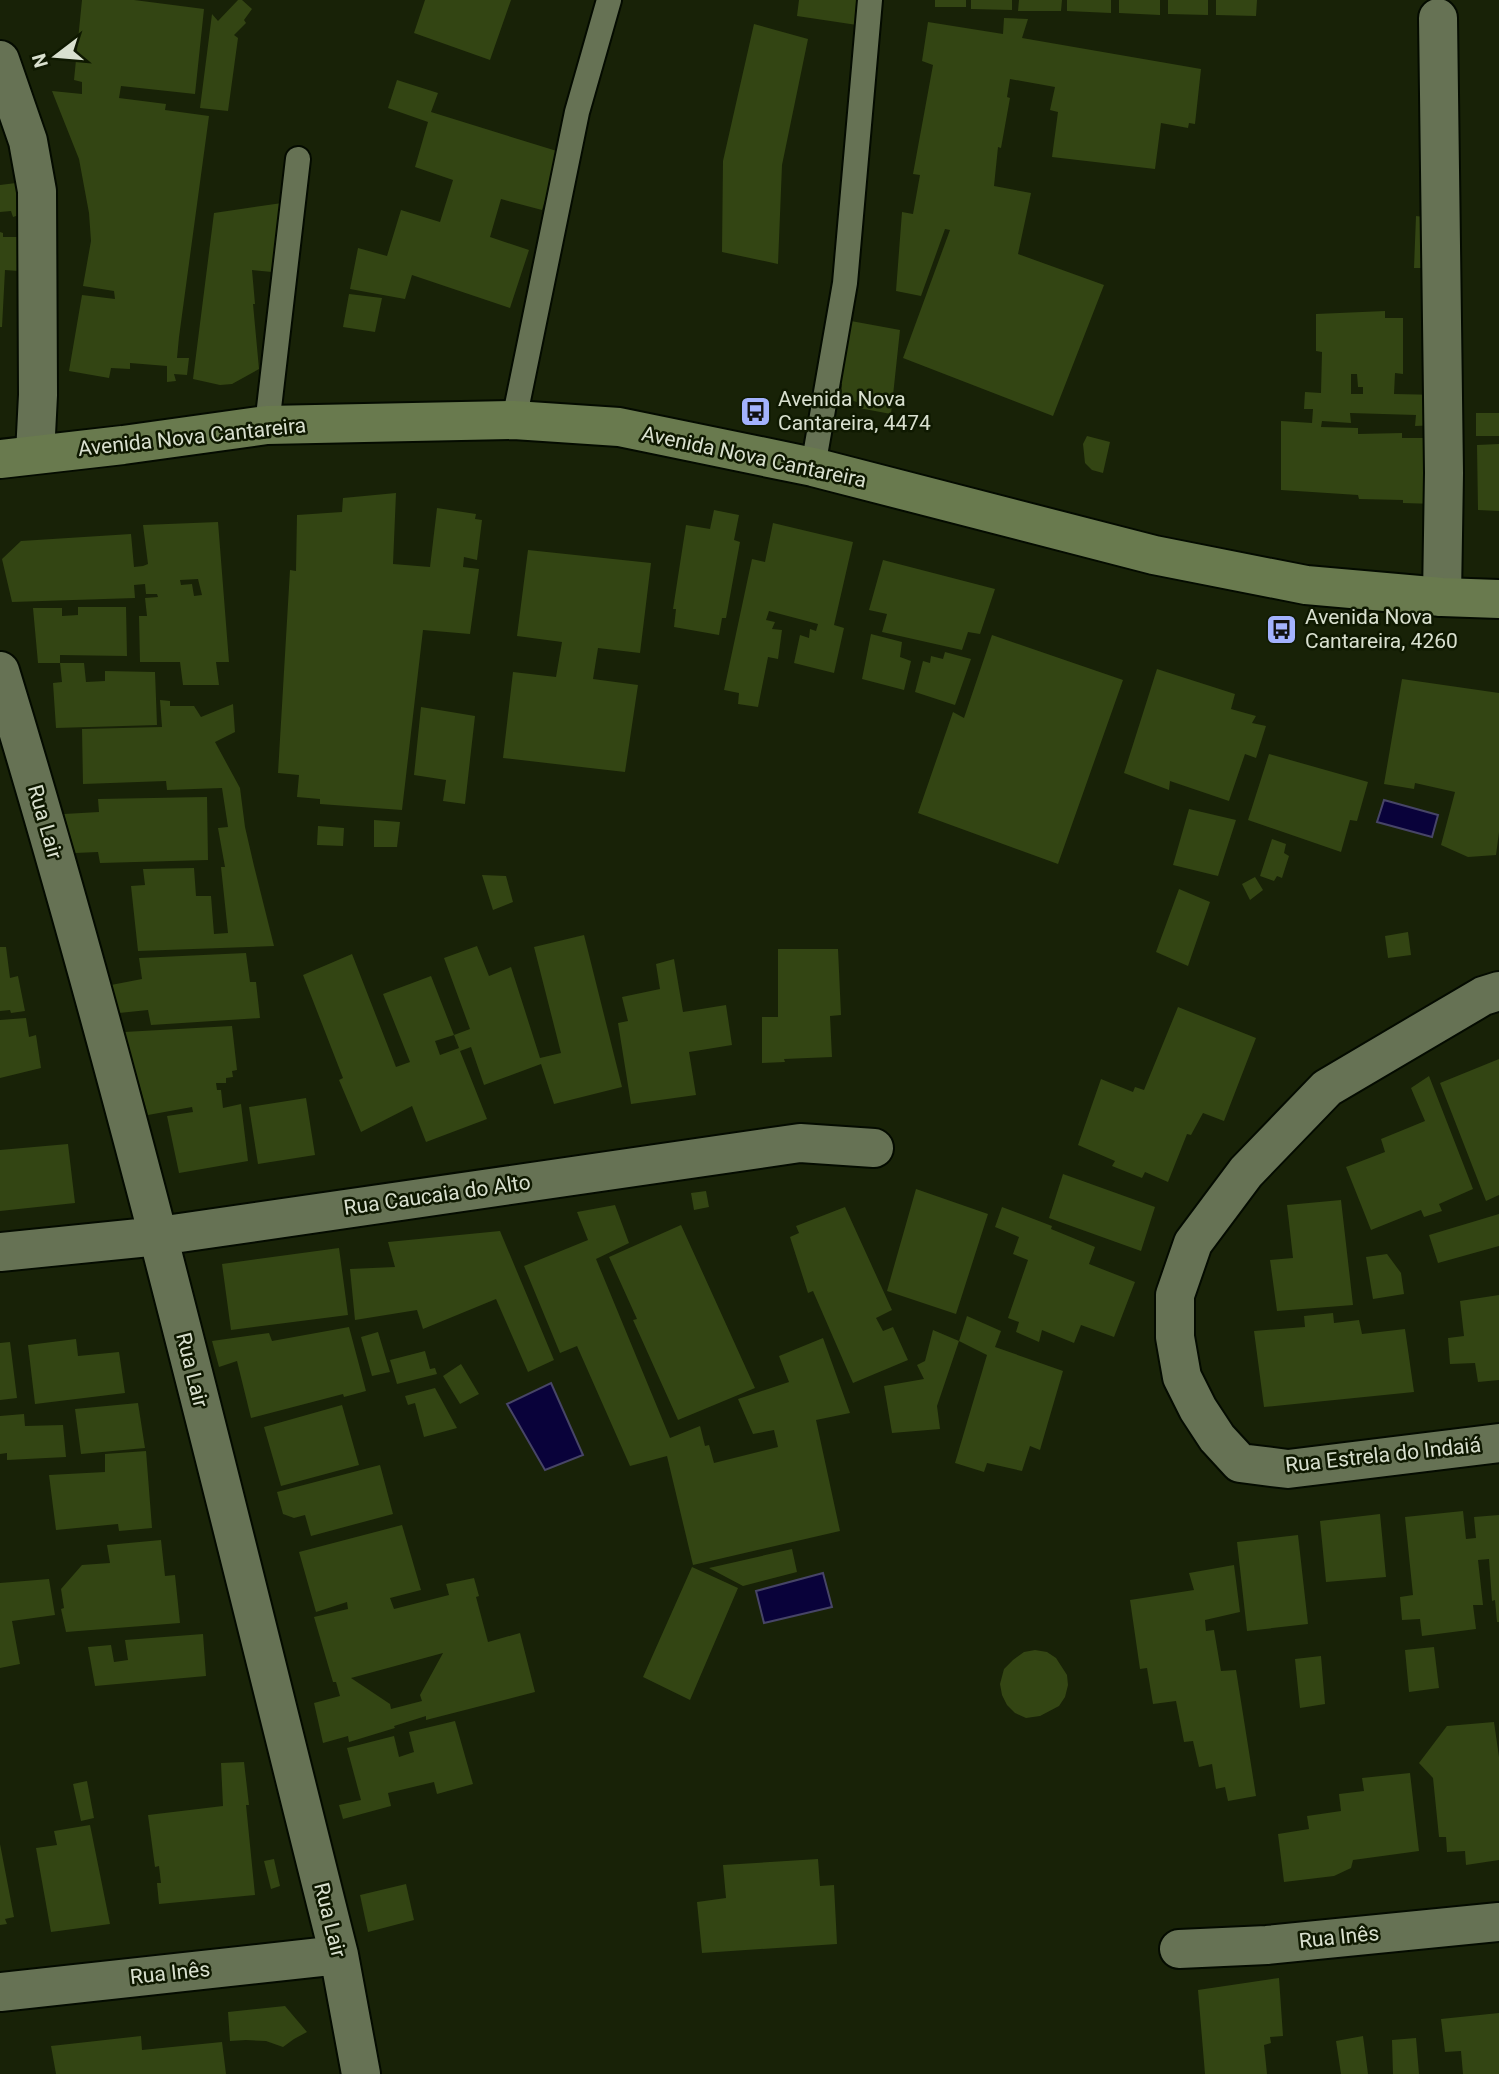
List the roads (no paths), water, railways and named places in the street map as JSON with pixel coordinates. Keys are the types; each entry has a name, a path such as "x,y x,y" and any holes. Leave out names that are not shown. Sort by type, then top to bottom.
{"main road":[{"name":"Avenida Nova Cantareira","path":"18,456 267,425 514,420 619,427 813,467 1154,555 1306,585 1442,597 1499,599"}],"street":[{"path":"1438,18 1444,473 1442,597"},
{"path":"0,60 29,141 37,191 38,395 18,456"},
{"name":"Rua Lair","path":"0,671 46,821 159,1236 339,1955 361,2074"},
{"name":"Rua Estrela do Indaiá","path":"1499,991 1483,996 1327,1087 1246,1172 1193,1243 1175,1295 1175,1337 1182,1377 1217,1438 1240,1463 1288,1469 1499,1443"},
{"name":"Rua Caucaia do Alto","path":"0,1252 159,1236 800,1143 874,1148"},
{"name":"Rua Inês","path":"1180,1950 1266,1945 1499,1922"},
{"name":"Rua Inês","path":"0,1992 339,1955"}],"lane":[{"path":"514,420 577,112 609,0"},
{"path":"813,467 845,283 870,0"},
{"path":"267,425 298,159"}],"place":[{"name":"Avenida Nova Cantareira, 4474","path":"755,411"},
{"name":"Avenida Nova Cantareira, 4260","path":"1282,629"}]}
